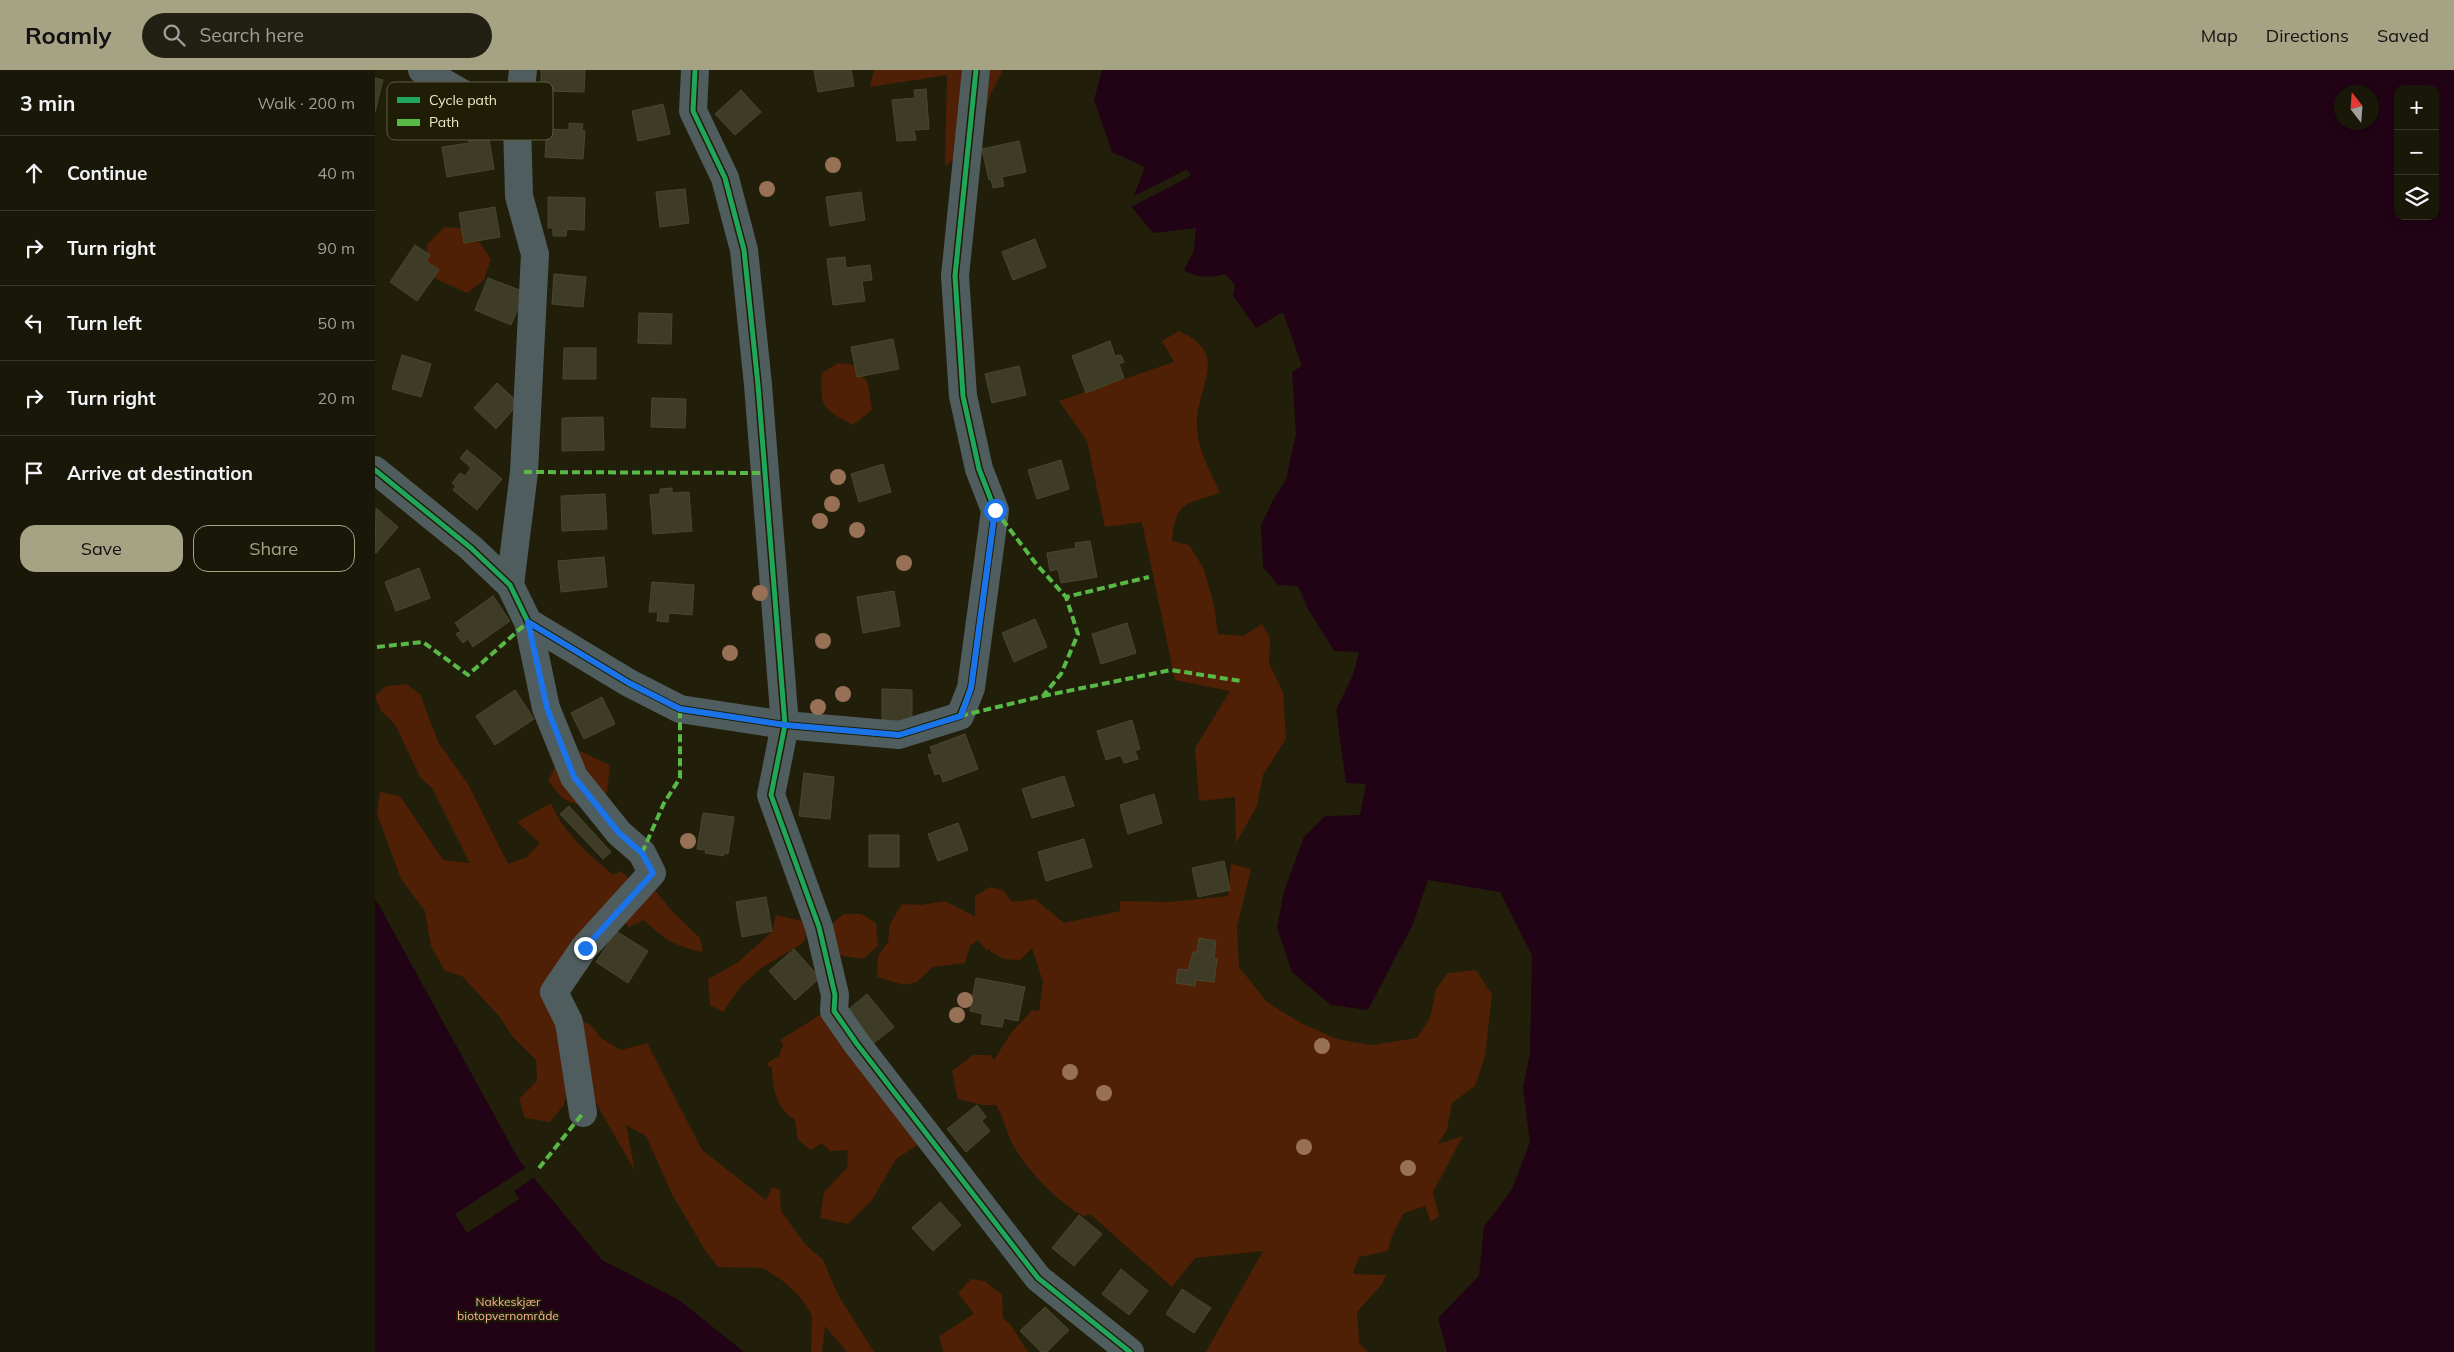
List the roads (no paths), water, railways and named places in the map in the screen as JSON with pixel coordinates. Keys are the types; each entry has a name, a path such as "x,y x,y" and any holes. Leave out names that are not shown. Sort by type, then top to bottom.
{"street":[{"path":"421,70 442,82"},
{"path":"695,70 693,111 725,178 744,250 758,385 785,725 771,795 819,927 835,995 834,1011 857,1044 1038,1278 1129,1352"},
{"path":"528,622 629,683 680,709 785,725 899,735 961,716 971,688 995,510 979,469 963,396 955,276 976,70"},
{"path":"510,586 524,472 535,254 519,196 517,140"},
{"path":"375,470 471,548 510,586 528,622 547,708 574,777 619,833 642,853 653,873 585,948 554,992 569,1022 583,1113"}],"park label":[{"name":"Nakkeskjær biotopvernområde","path":"508,1309"}]}
